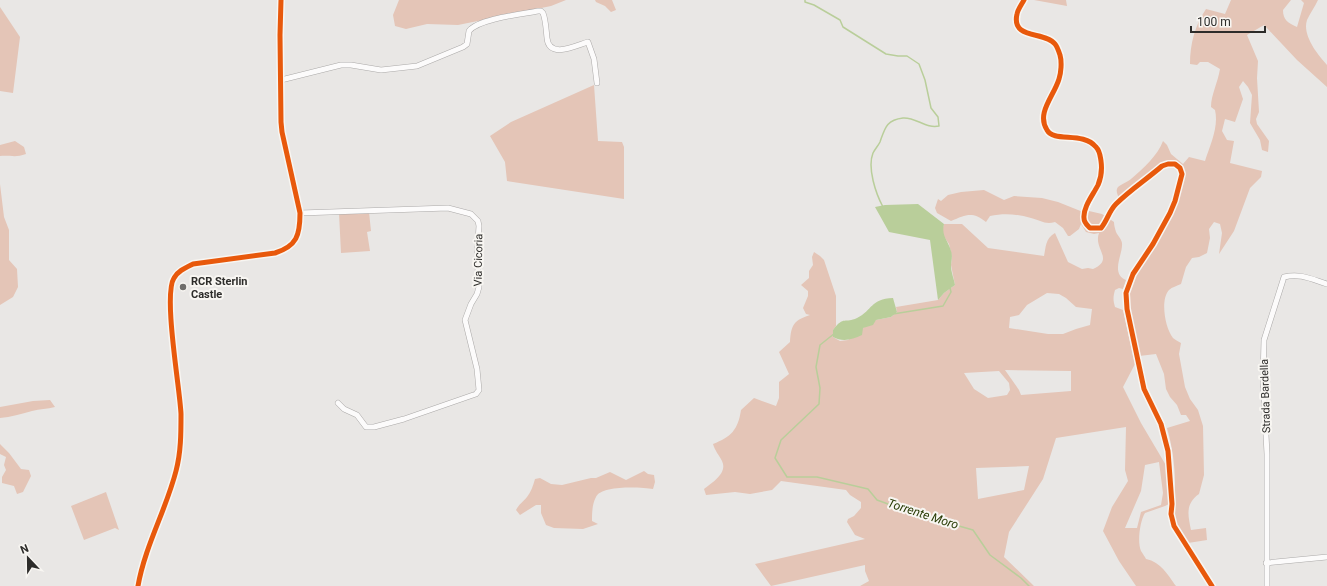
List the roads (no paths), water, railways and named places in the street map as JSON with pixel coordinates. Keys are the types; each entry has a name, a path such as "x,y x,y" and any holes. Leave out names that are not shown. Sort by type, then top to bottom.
{"street":[{"path":"138,586 140,572 166,504 176,471 181,447 181,413 170,289 173,279 181,270 193,264 275,253 283,250 295,241 298,234 300,213 282,132 281,0"},
{"path":"1024,0 1017,14 1017,24 1022,30 1029,34 1049,39 1056,44 1060,57 1060,79 1044,110 1043,122 1047,132 1055,137 1067,136 1086,139 1095,145 1100,152 1101,164 1098,183 1086,209 1084,217 1085,223 1090,228 1101,228 1108,215 1117,204 1162,166 1175,164 1180,168 1182,174 1175,201 1170,213 1153,244 1133,274 1126,293 1126,309 1144,389 1161,424 1168,451 1172,504 1171,514 1174,526 1212,586"},
{"path":"281,80 341,66 351,65 381,70 416,66 463,47 467,44 469,31 476,25 492,20 541,11 543,13 548,45 553,49 562,50 588,42 594,59 597,83"},
{"name":"Via Cicoria","path":"300,213 448,208 471,214 478,221 477,256 479,287 465,320 477,370 479,390 476,394 404,419 374,427 366,427 357,415 344,409 338,403"},
{"name":"Strada Bardella","path":"1267,586 1267,454 1264,340 1284,277 1293,275 1302,276 1327,284"},
{"path":"1266,563 1327,557"}],"waterway":[{"name":"Torrente Moro","path":"805,0 805,2 814,5 840,20 843,27 886,54 907,56 919,64 925,80 931,108 938,117 939,126 930,126 908,118 897,119 887,126 871,159 873,181 883,207"},
{"name":"Torrente Moro","path":"893,314 943,306 951,292 950,288"},
{"name":"Torrente Moro","path":"835,333 820,345 816,367 820,388 819,404 781,440 775,458 787,477 817,477 868,489 877,500 910,512 973,530 990,555 1021,578 1029,586"}],"place":[{"name":"RCR Sterlin Castle","path":"183,287"}]}
